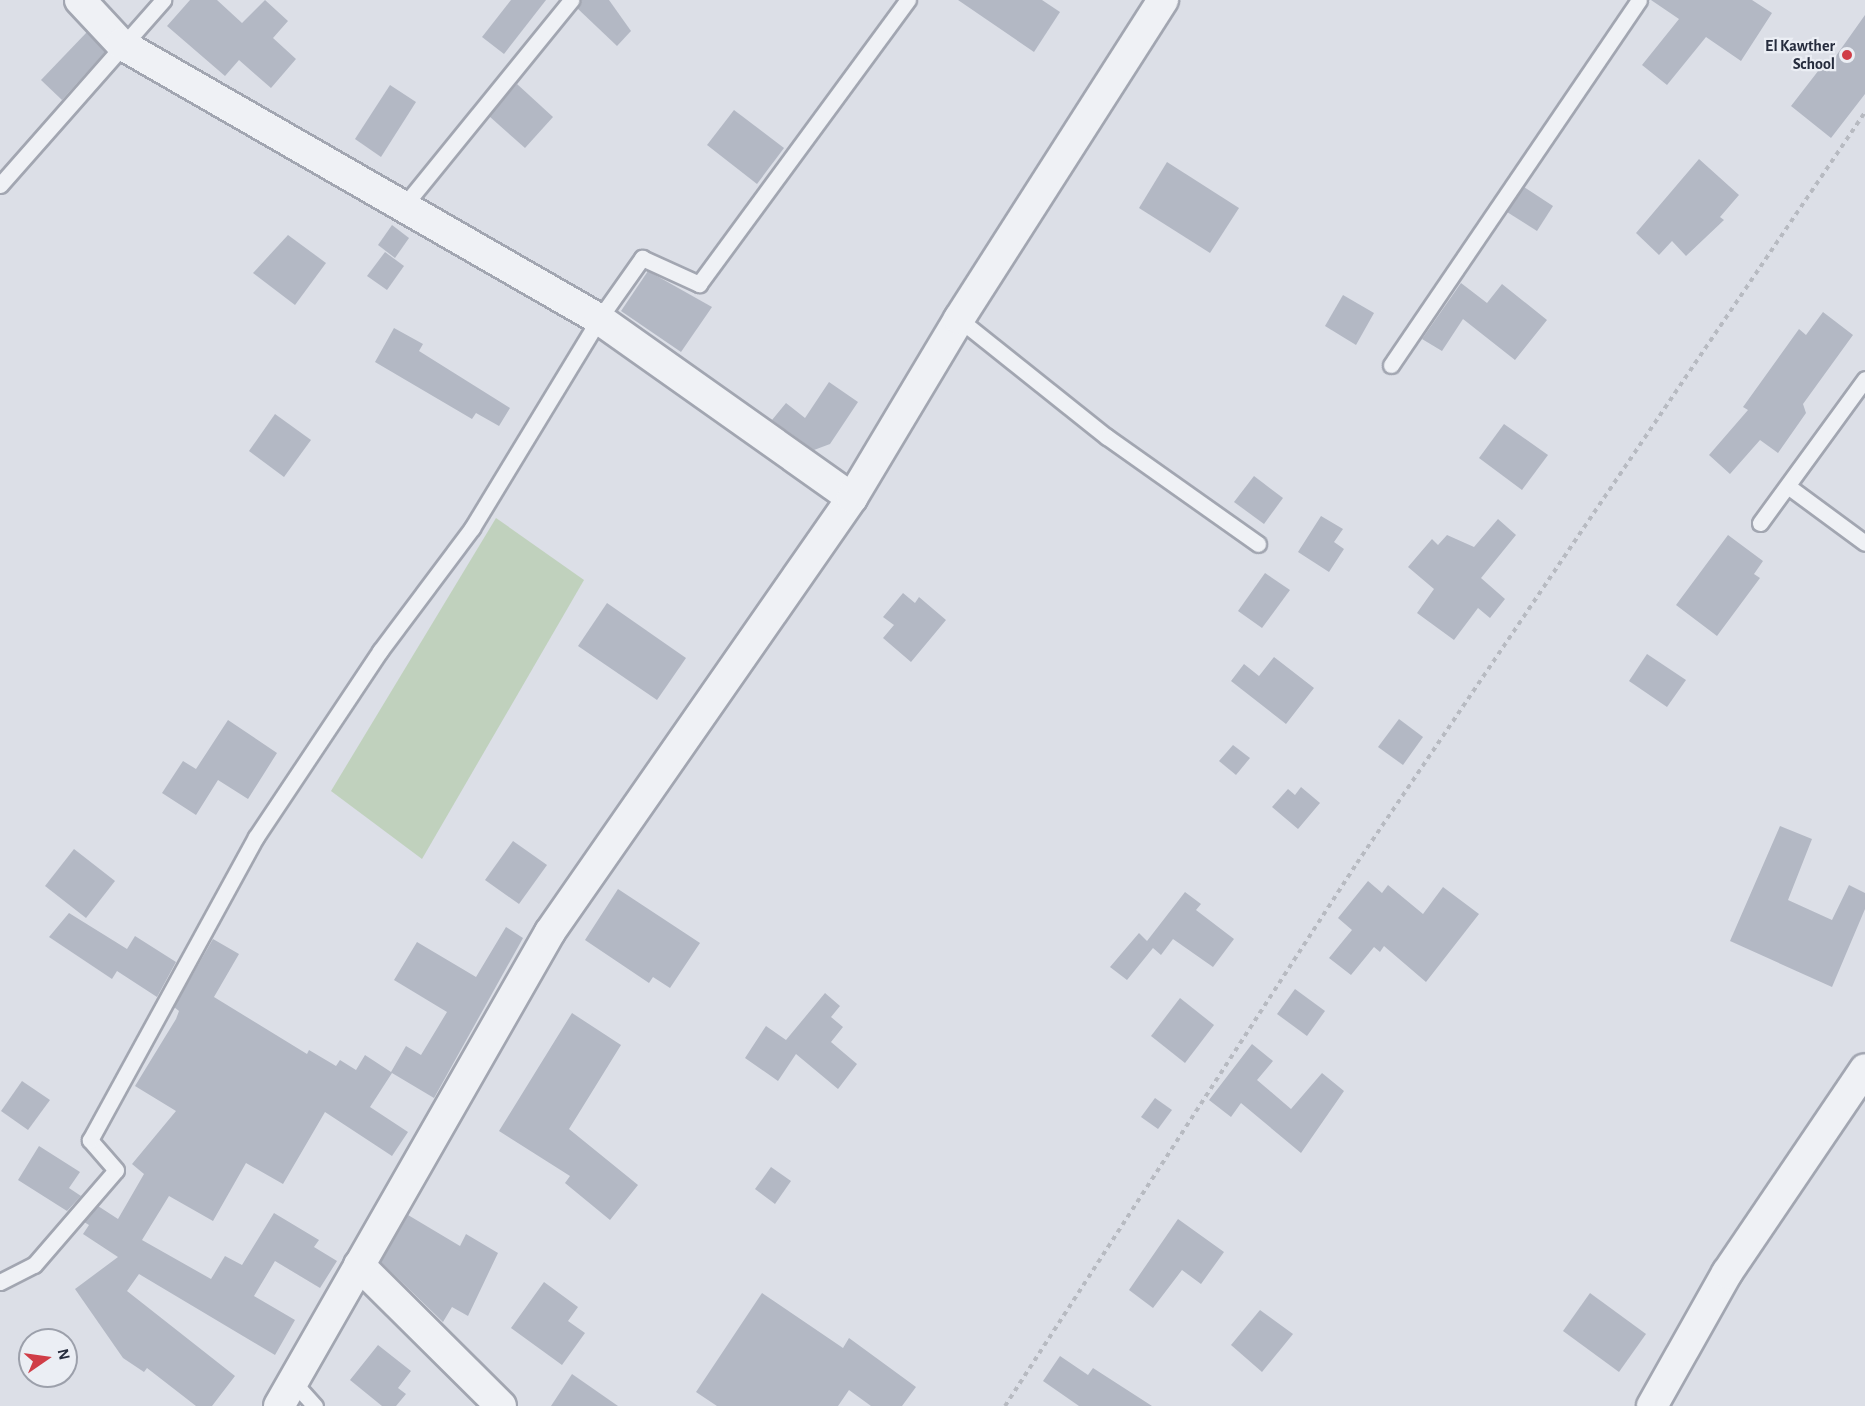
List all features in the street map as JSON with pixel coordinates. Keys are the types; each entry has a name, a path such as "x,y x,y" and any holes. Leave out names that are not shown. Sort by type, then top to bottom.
{"street":[{"path":"80,0 121,44 599,319 852,498"},
{"path":"287,1395 358,1265 550,932 852,498 958,319 1163,0"},
{"path":"1652,1406 1727,1273 1865,1069"},
{"path":"358,1265 501,1406"}],"lane":[{"path":"0,185 121,44 163,0"},
{"path":"403,207 571,0"},
{"path":"0,1282 34,1265 116,1170 90,1140 256,837 380,651 472,528 599,319 642,258 699,284 908,0"},
{"path":"1391,365 1639,0"},
{"path":"958,319 1107,437 1258,544"},
{"path":"1760,523 1789,487 1865,379"},
{"path":"1789,487 1865,543"},
{"path":"287,1395 315,1406"}],"path":[{"path":"1005,1406 1357,863 1865,112"}],"green space":[{"path":"496,518 584,580 422,859 331,791"}],"building":[{"path":"190,0 217,0 242,23 265,0 288,21 273,38 296,59 271,88 239,60 225,76 167,26"},
{"path":"511,0 546,0 504,54 482,37"},
{"path":"581,0 609,0 631,31 617,46 577,8"},
{"path":"958,0 1042,0 1060,12 1034,52"},
{"path":"1651,0 1752,0 1772,13 1741,61 1706,37 1667,85 1642,65 1679,19"},
{"path":"1865,15 1865,94 1831,138 1791,106 1822,66 1826,70"},
{"path":"87,32 105,52 62,100 41,80"},
{"path":"517,84 553,117 525,148 489,116"},
{"path":"390,85 416,102 381,157 355,139"},
{"path":"734,110 784,148 757,184 707,145"},
{"path":"1699,159 1739,195 1720,217 1724,220 1686,256 1672,241 1659,255 1636,233"},
{"path":"1167,162 1239,208 1210,253 1139,208"},
{"path":"1524,187 1553,206 1537,231 1507,212"},
{"path":"392,225 409,238 395,258 378,245"},
{"path":"288,235 326,263 295,305 253,273"},
{"path":"385,252 404,266 387,290 367,276"},
{"path":"648,271 712,307 681,352 621,311"},
{"path":"1461,283 1487,303 1502,284 1547,320 1515,360 1463,319 1442,351 1422,339"},
{"path":"1343,295 1374,313 1356,345 1325,326"},
{"path":"1823,312 1853,335 1803,404 1806,413 1778,453 1760,440 1730,474 1709,455 1748,410 1743,407 1799,329 1806,335"},
{"path":"394,328 423,344 419,351 510,408 499,426 476,413 472,419 375,362"},
{"path":"829,382 858,402 830,444 814,450 772,420 786,403 805,418"},
{"path":"275,414 311,440 284,477 249,451"},
{"path":"1504,424 1548,455 1522,490 1479,458"},
{"path":"1254,476 1283,498 1264,524 1234,502"},
{"path":"1321,516 1343,529 1334,542 1344,549 1329,572 1298,552"},
{"path":"1498,519 1516,535 1481,578 1505,599 1490,618 1478,608 1454,640 1417,613 1434,589 1408,567 1432,539 1438,545 1447,535 1474,547"},
{"path":"1728,535 1763,561 1754,574 1760,578 1717,636 1676,605"},
{"path":"1265,573 1290,590 1262,628 1238,611"},
{"path":"903,593 915,603 919,597 946,620 911,662 883,638 894,625 883,617"},
{"path":"607,603 686,658 657,700 578,646"},
{"path":"1647,654 1686,680 1667,707 1629,681"},
{"path":"1274,657 1314,688 1286,724 1231,681 1244,664 1259,676"},
{"path":"1399,719 1423,737 1403,765 1378,747"},
{"path":"228,720 277,753 248,799 218,780 196,815 162,793 183,761 196,769"},
{"path":"1233,745 1250,758 1236,775 1219,761"},
{"path":"1301,787 1320,803 1298,829 1272,807 1288,789 1295,795"},
{"path":"1780,826 1812,839 1788,900 1832,920 1849,885 1865,893 1865,909 1832,987 1730,941"},
{"path":"513,841 547,865 519,904 485,880"},
{"path":"74,849 115,881 86,918 45,886"},
{"path":"1368,881 1382,893 1388,885 1423,914 1443,887 1479,914 1426,982 1384,946 1380,952 1374,947 1351,975 1329,958 1352,930 1338,918"},
{"path":"618,889 700,943 670,988 653,977 649,983 585,940"},
{"path":"1185,892 1201,904 1196,910 1234,939 1213,967 1173,939 1161,955 1153,948 1127,980 1110,967 1139,933 1147,941"},
{"path":"69,913 127,949 135,936 176,962 157,997 117,971 112,979 49,937"},
{"path":"506,927 523,938 434,1098 392,1073 370,1107 408,1132 392,1156 325,1112 283,1184 246,1163 213,1221 169,1196 142,1240 211,1279 225,1256 242,1265 274,1213 319,1240 314,1247 337,1261 320,1288 275,1261 254,1296 295,1320 275,1355 139,1274 127,1291 235,1376 212,1406 196,1406 147,1368 144,1372 123,1358 75,1289 118,1257 83,1234 89,1225 84,1222 98,1206 118,1219 144,1174 132,1164 176,1111 135,1086 176,1019 179,1011 174,1007 213,939 239,954 214,997 307,1054 309,1050 336,1066 340,1060 356,1070 365,1055 391,1072 406,1046 421,1055 447,1012 394,980 417,942 476,977"},
{"path":"1295,989 1325,1011 1307,1036 1277,1014"},
{"path":"825,993 840,1006 831,1017 843,1027 831,1042 857,1064 838,1089 796,1054 778,1081 745,1058 766,1026 786,1040"},
{"path":"1180,998 1214,1025 1185,1063 1151,1036"},
{"path":"572,1013 621,1045 569,1129 638,1185 610,1220 565,1183 570,1176 499,1131"},
{"path":"1252,1044 1273,1061 1257,1080 1291,1109 1322,1073 1344,1091 1301,1153 1241,1103 1231,1117 1209,1100"},
{"path":"22,1081 50,1100 28,1130 1,1111"},
{"path":"1155,1098 1172,1110 1158,1129 1141,1117"},
{"path":"39,1146 80,1172 69,1188 81,1196 67,1211 18,1180"},
{"path":"771,1167 791,1181 775,1204 755,1189"},
{"path":"408,1215 460,1246 466,1234 498,1253 468,1316 452,1307 443,1322 381,1262"},
{"path":"1178,1219 1224,1252 1201,1284 1182,1270 1153,1308 1129,1290"},
{"path":"544,1282 578,1307 568,1321 585,1333 562,1365 511,1328"},
{"path":"762,1293 843,1348 849,1338 916,1387 902,1406 871,1406 849,1390 838,1406 717,1406 696,1392"},
{"path":"1590,1293 1646,1334 1619,1372 1563,1331"},
{"path":"1260,1310 1293,1334 1262,1372 1231,1345"},
{"path":"378,1345 411,1371 398,1388 406,1394 396,1406 382,1406 350,1380"},
{"path":"1060,1356 1088,1375 1093,1368 1152,1406 1079,1406 1043,1381"},
{"path":"572,1374 618,1406 551,1406"}],"place":[{"name":"El Kawther School","path":"1847,55"}]}
